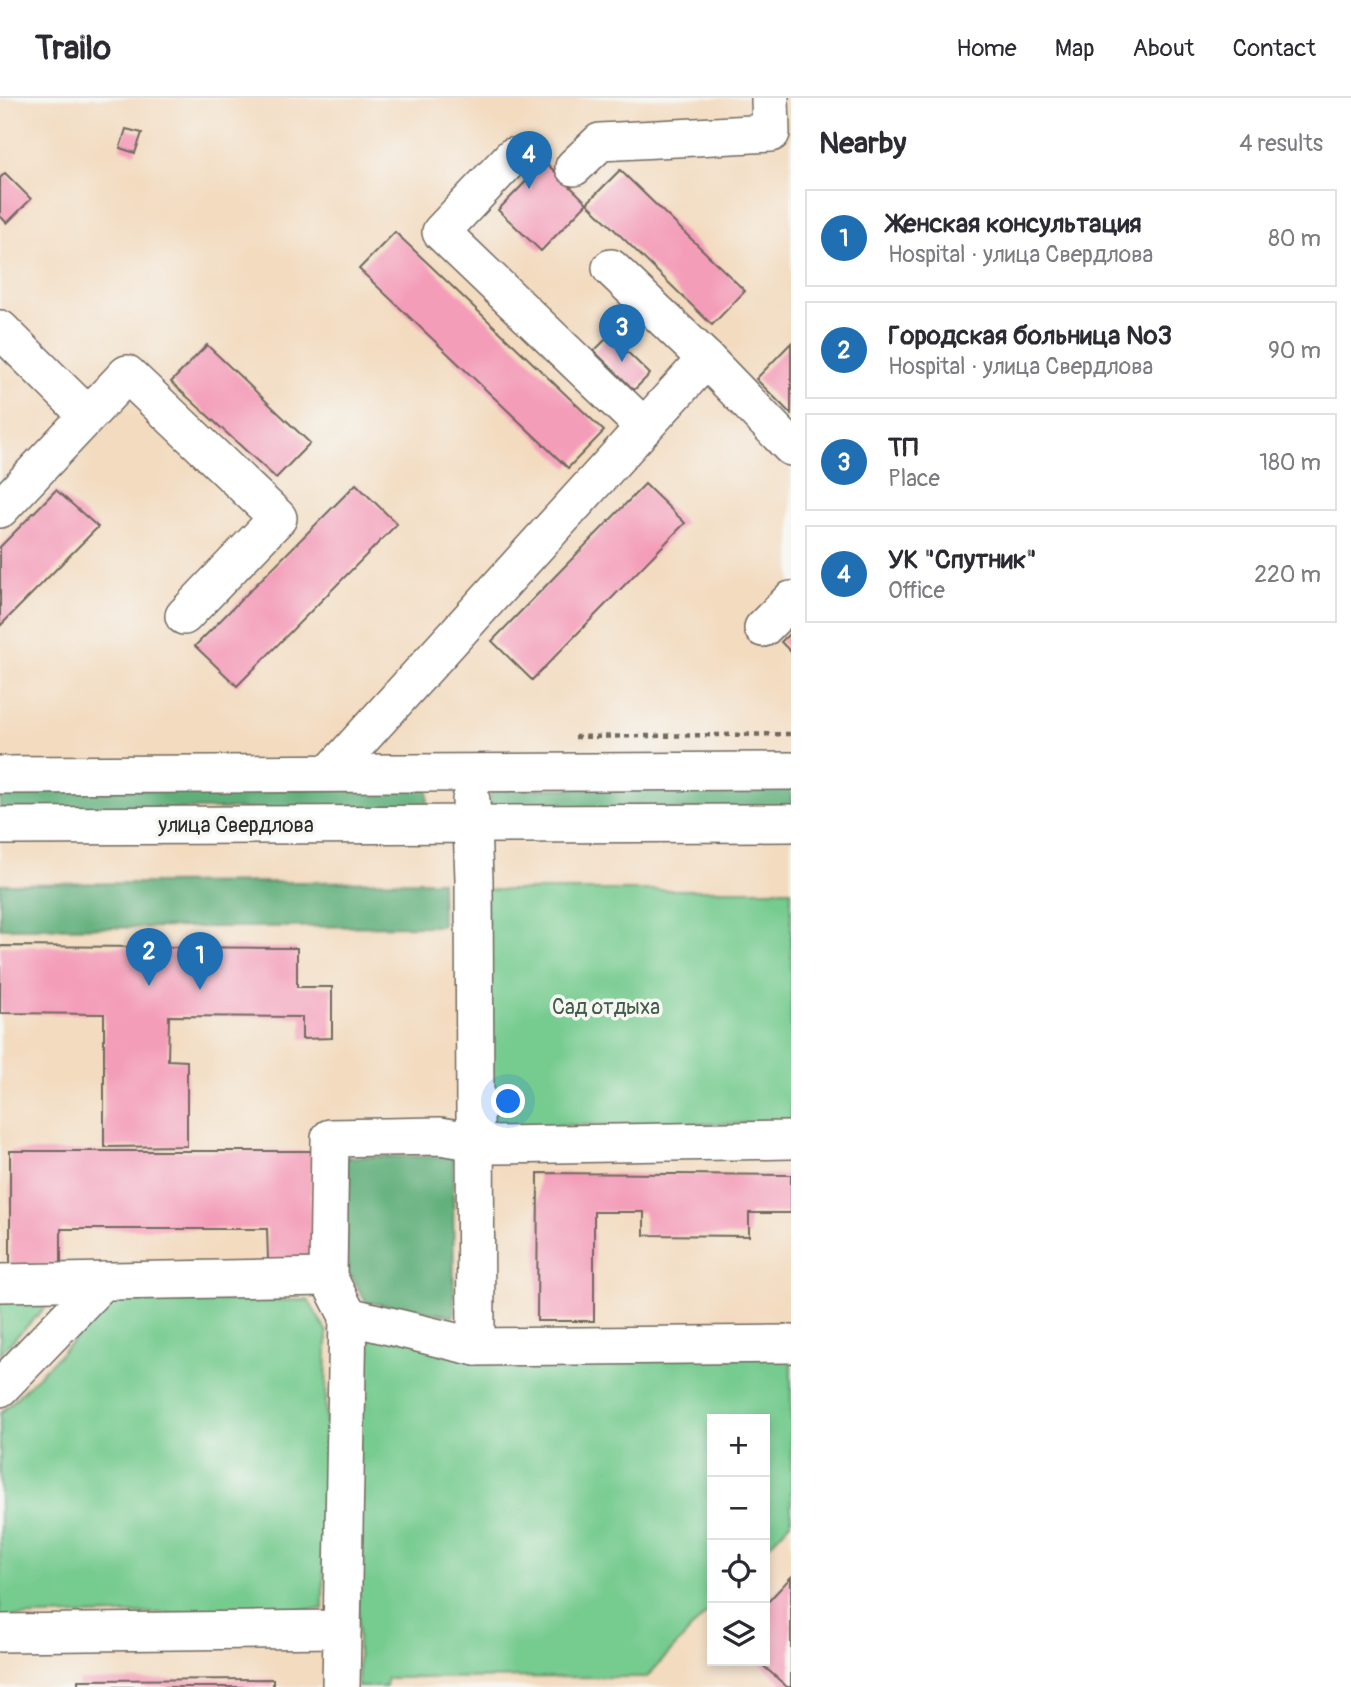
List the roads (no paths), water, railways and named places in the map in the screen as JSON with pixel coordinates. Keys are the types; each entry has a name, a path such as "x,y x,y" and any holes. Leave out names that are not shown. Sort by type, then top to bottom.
{"street":[{"path":"575,167 600,142 771,133 770,98"},
{"path":"512,157 441,232 645,426"},
{"path":"611,268 706,359 791,447"},
{"path":"0,329 87,415"},
{"path":"331,772 706,359"},
{"path":"0,509 127,374 278,518 184,617"},
{"path":"763,628 791,600"},
{"path":"470,771 476,1347"},
{"path":"0,775 791,771"},
{"name":"улица Свердлова","path":"0,826 791,823"},
{"path":"341,1687 348,1316 328,1277 330,1138 440,1136 496,1145 791,1140"},
{"path":"0,1283 328,1277"},
{"path":"0,1388 103,1281"},
{"path":"348,1316 476,1347 791,1344"},
{"path":"0,1633 342,1629"}],"place":[{"name":"УК \"Спутник\"","path":"529,189"},
{"name":"ТП","path":"622,362"},
{"name":"Городская больница №3","path":"149,986"},
{"name":"Женская консультация","path":"200,990"}],"park label":[{"name":"Сад отдыха","path":"606,1007"}]}
